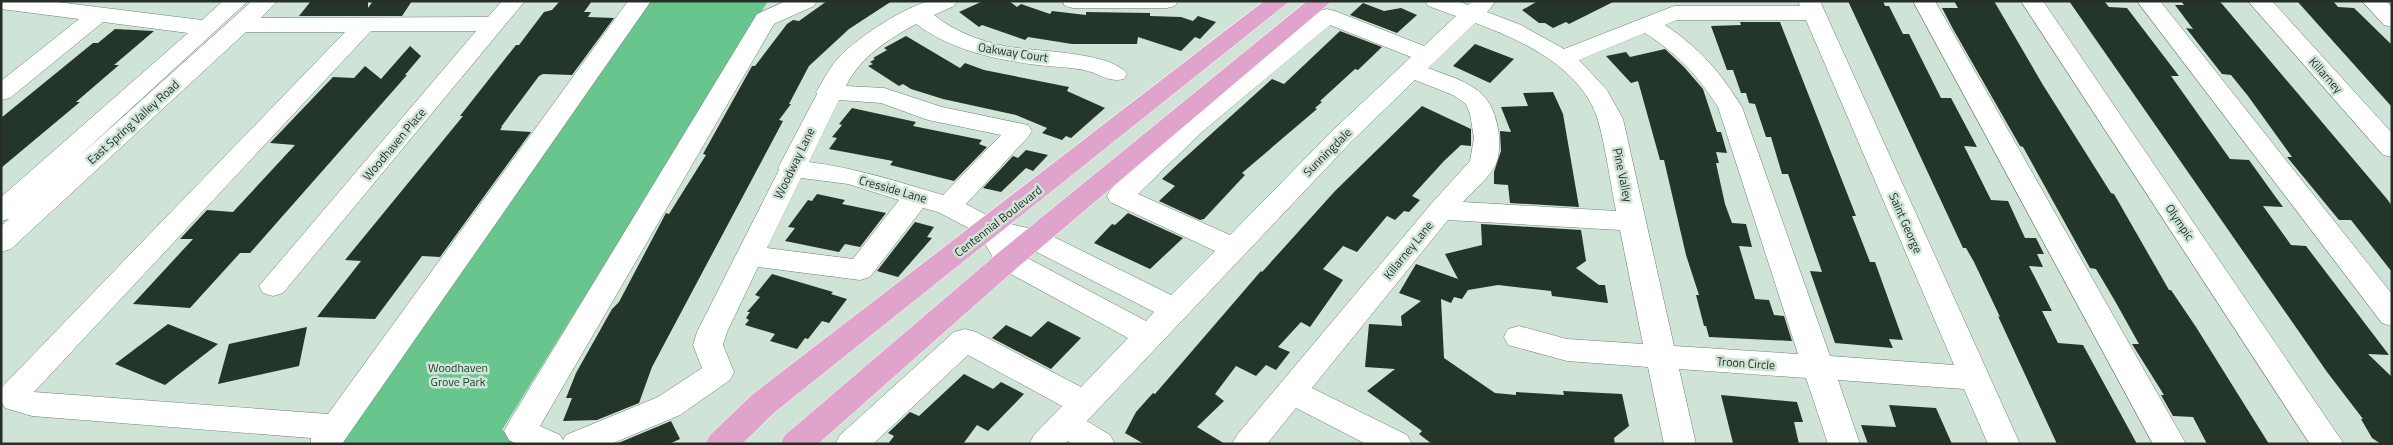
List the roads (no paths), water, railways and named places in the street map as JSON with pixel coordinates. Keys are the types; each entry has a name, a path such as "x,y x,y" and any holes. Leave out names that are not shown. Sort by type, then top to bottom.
{"main road":[{"name":"Centennial Boulevard","path":"721,444 764,403 1279,1"},
{"path":"796,444 1008,260 1321,1"}],"street":[{"name":"East Spring Valley Road","path":"1,212 207,28 266,1"},
{"name":"Woodhaven Place","path":"274,286 514,1"},
{"path":"364,25 15,392 16,399 32,404 330,436 640,1"},
{"path":"549,444 520,431 765,19 806,1"},
{"name":"Woodway Lane","path":"577,444 669,406 719,372 708,346 710,338 828,92 843,67 865,45 892,26 946,1"},
{"path":"1073,1 1167,1"},
{"name":"Pine Valley","path":"1436,1 1478,8 1556,53 1588,79 1605,105 1633,221 1680,444"},
{"path":"1924,1 2170,444"},
{"name":"Olympic","path":"2032,1 2328,444"},
{"path":"2148,1 2392,315"},
{"name":"Killarney","path":"2259,1 2392,149"},
{"path":"2373,1 2392,20"},
{"path":"1,2 96,16 207,28"},
{"path":"1563,58 1674,14 1811,7"},
{"name":"Saint George","path":"1811,7 2004,444"},
{"name":"Sunningdale","path":"1064,423 1342,136 1478,8"},
{"name":"East Spring Valley Road","path":"1,242 238,13"},
{"path":"238,13 364,25 495,24"},
{"name":"Oakway Court","path":"917,14 931,26 968,45 1010,54 1078,60 1102,66 1115,74"},
{"path":"1,93 96,16"},
{"name":"Killarney Lane","path":"1234,248 1120,196 1193,126 1327,16 1419,62 1476,100 1483,114 1487,138 1484,163 1441,210 1248,444"},
{"path":"1649,25 1682,47 1712,78 1730,107 1844,444"},
{"path":"828,92 884,96 937,114 1019,131 948,206"},
{"name":"Cresside Lane","path":"791,168 850,176 876,185 918,195 948,206 990,228 1034,239"},
{"path":"749,256 860,270 918,195"},
{"path":"1441,210 1633,221"},
{"path":"990,228 1008,260 1149,336"},
{"path":"1034,239 1174,309"},
{"name":"Troon Circle","path":"1519,337 1567,350 1974,378"},
{"path":"851,444 965,340 1064,423 1100,444"},
{"path":"1292,392 1396,444"}],"park label":[{"name":"Woodhaven Grove Park","path":"458,374"}]}
